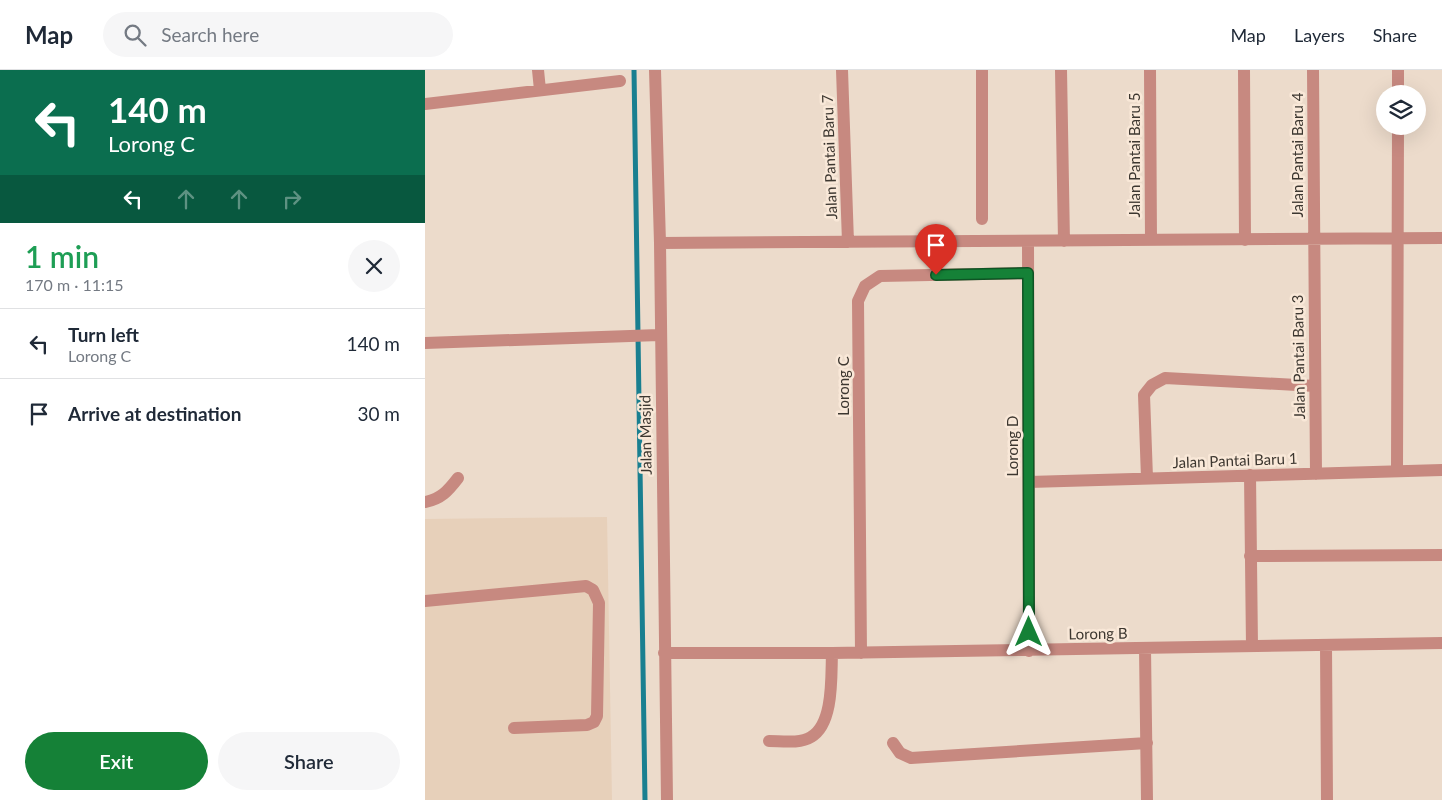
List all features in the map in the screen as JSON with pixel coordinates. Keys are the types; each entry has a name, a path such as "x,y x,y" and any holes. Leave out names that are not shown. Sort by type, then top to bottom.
{"street":[{"path":"538,70 539,90"},
{"name":"Jalan Masjid","path":"655,70 660,243 659,334 667,800"},
{"name":"Jalan Pantai Baru 7","path":"842,70 849,242"},
{"path":"982,70 982,219"},
{"path":"1061,70 1064,241"},
{"name":"Jalan Pantai Baru 5","path":"1150,70 1151,240"},
{"path":"1244,70 1245,240"},
{"name":"Jalan Pantai Baru 4","path":"1313,70 1313,239"},
{"path":"1397,70 1398,85"},
{"path":"425,104 620,81"},
{"path":"1397,471 1398,135"},
{"path":"660,243 1442,238"},
{"name":"Jalan Pantai Baru 3","path":"1313,239 1316,474"},
{"name":"Lorong D","path":"1028,241 1029,650"},
{"name":"Lorong C","path":"861,653 859,301 865,286 880,276 1028,273"},
{"path":"425,343 623,337 659,334"},
{"path":"1147,478 1144,395 1152,385 1165,378 1315,386"},
{"name":"Jalan Pantai Baru 1","path":"1029,482 1442,470"},
{"path":"1250,475 1252,646"},
{"path":"425,502 447,494 458,478"},
{"path":"1250,556 1442,555"},
{"path":"425,601 586,586 593,590 599,603 597,716 594,722 587,725 514,728"},
{"name":"Lorong B","path":"665,653 861,653 1442,643"},
{"path":"1326,645 1327,800"},
{"path":"1145,648 1147,800"},
{"path":"769,741 799,741 812,737 824,721 829,705 832,653"},
{"path":"893,742 899,753 911,758 1147,743"}],"shaded area":[{"path":"607,517 612,800 425,800 425,519"}],"waterway":[{"path":"634,70 645,800"}],"route":[{"path":"936,275 1028,273 1029,632"}]}
